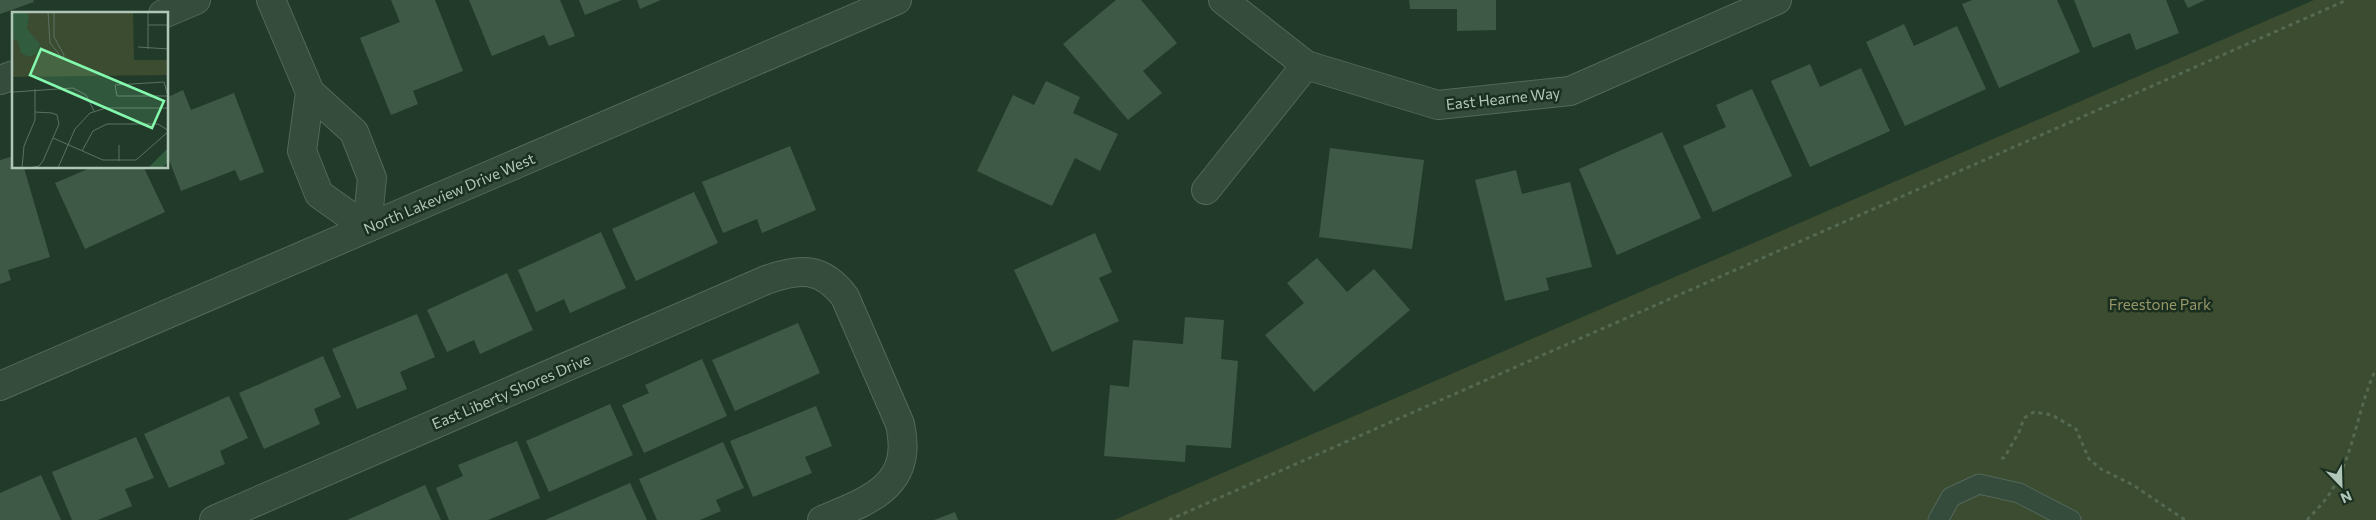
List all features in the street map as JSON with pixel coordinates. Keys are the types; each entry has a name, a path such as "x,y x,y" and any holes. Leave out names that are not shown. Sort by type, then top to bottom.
{"street":[{"path":"169,12 196,0"},
{"path":"271,0 310,92 354,132 372,178 367,228 319,194 302,151 310,92"},
{"name":"North Lakeview Drive West","path":"0,386 897,0"},
{"name":"East Hearne Way","path":"1223,0 1306,65 1438,105 1570,91 1777,0"},
{"path":"1206,190 1306,65"},
{"path":"0,80 12,76"},
{"name":"East Liberty Shores Drive","path":"214,520 766,280 796,271 810,271 836,284 845,297 900,424 903,439 903,456 899,470 890,484 876,495 822,520"}],"lane":[{"path":"1938,520 1951,497 1979,484 2019,493 2071,520"}],"path":[{"path":"1169,520 2347,0"},
{"path":"2307,520 2330,494 2340,473 2349,453 2367,387 2376,369"},
{"path":"1995,459 2004,458 2019,432 2024,418 2034,412 2052,415 2076,429 2089,459 2101,469 2133,485 2185,520"}],"green space":[{"name":"Freestone Park","path":"2314,0 2376,0 2376,520 1114,520"}],"building":[{"path":"0,0 33,0 34,2 0,14"},
{"path":"391,0 435,0 463,71 413,91 418,104 391,115 360,38 400,22"},
{"path":"469,0 560,0 575,36 549,46 544,35 492,56"},
{"path":"579,0 622,0 585,15"},
{"path":"637,0 661,0 640,9"},
{"path":"1116,0 1141,0 1177,43 1143,71 1162,93 1128,120 1063,44"},
{"path":"1409,0 1496,0 1496,30 1457,31 1457,9 1410,9"},
{"path":"1972,0 2057,0 2080,52 1999,88 1962,4"},
{"path":"2074,0 2166,0 2179,33 2136,50 2130,33 2093,48"},
{"path":"2184,0 2205,0 2188,8"},
{"path":"1904,24 1914,46 1957,26 1986,89 1905,126 1866,42"},
{"path":"1810,64 1820,87 1861,68 1890,131 1810,167 1771,81"},
{"path":"1046,81 1080,97 1073,113 1118,134 1100,171 1075,158 1052,206 977,171 1013,95 1034,105"},
{"path":"1752,89 1792,176 1713,212 1683,146 1726,127 1716,105"},
{"path":"183,90 191,110 234,93 264,172 240,181 235,170 181,191 169,160 169,97"},
{"path":"1662,132 1701,218 1617,255 1579,169"},
{"path":"790,146 816,210 762,233 757,219 723,233 702,182"},
{"path":"1330,148 1424,160 1412,249 1319,237"},
{"path":"12,157 12,169 24,169 50,257 8,270 11,280 0,284 0,160"},
{"path":"88,169 144,169 165,212 85,249 55,183"},
{"path":"1516,170 1522,194 1570,182 1592,267 1546,278 1549,290 1505,301 1475,180"},
{"path":"694,192 718,243 636,281 612,229"},
{"path":"601,232 626,288 570,313 564,299 536,312 518,270"},
{"path":"1095,233 1112,272 1099,278 1119,321 1052,352 1014,270"},
{"path":"1317,258 1347,292 1374,269 1410,310 1314,392 1265,335 1304,303 1287,283"},
{"path":"507,273 533,330 480,354 474,340 447,352 427,310"},
{"path":"417,314 435,357 400,372 407,389 357,409 332,349"},
{"path":"1185,317 1224,320 1221,359 1238,361 1231,448 1186,445 1185,462 1104,456 1110,385 1129,387 1133,340 1183,344"},
{"path":"798,323 820,373 735,411 712,360"},
{"path":"323,356 341,397 314,409 320,424 264,449 239,393"},
{"path":"702,359 727,416 644,453 622,405 649,393 645,385"},
{"path":"229,396 248,438 220,451 225,464 169,488 144,434"},
{"path":"610,404 633,455 549,492 526,441"},
{"path":"816,406 832,446 805,457 812,473 753,497 730,441"},
{"path":"136,437 154,478 125,489 132,506 98,520 72,520 52,472"},
{"path":"517,441 540,498 488,520 449,520 436,488 463,476 458,465"},
{"path":"723,442 744,488 716,500 721,511 700,520 657,520 639,479"},
{"path":"41,475 61,520 0,520 0,493"},
{"path":"630,483 647,520 545,520"},
{"path":"425,485 441,520 347,520"},
{"path":"955,512 958,520 934,520"}]}
